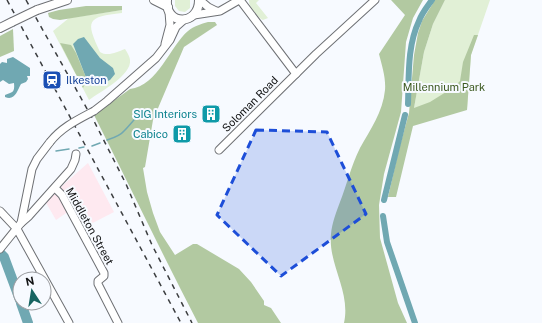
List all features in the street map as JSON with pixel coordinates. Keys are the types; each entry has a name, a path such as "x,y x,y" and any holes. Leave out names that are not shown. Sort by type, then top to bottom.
{"main road":[{"path":"0,28 37,10 67,0"},
{"path":"154,0 168,6 177,19 185,19 194,15 198,10 199,0"}],"street":[{"path":"199,0 216,11"},
{"path":"194,15 226,8 239,0 296,74"},
{"name":"Soloman Road","path":"219,150 316,54 375,0"},
{"path":"164,48 170,25 168,6"},
{"path":"19,226 24,211 30,175 34,163 50,142 59,131 67,125 94,111 156,58 170,40 176,27 185,19"},
{"path":"2,247 71,169 76,160 76,154"},
{"name":"Middleton Street","path":"55,188 62,195 104,273 104,276 98,284 118,323"},
{"path":"0,211 19,226 69,323"}],"highlighted area":[{"path":"256,130 327,132 366,214 281,276 217,215"}],"shaded area":[{"path":"88,163 114,212 83,228 72,209 56,220 45,201"}],"green space":[{"path":"175,0 190,0 190,8 185,12 179,11 175,6"},
{"path":"249,0 259,0 256,3 268,18 263,20 258,16 251,8"},
{"path":"391,0 423,0 413,18 406,42 401,112 384,174 379,205 380,238 398,303 407,323 344,323 344,300 333,256 331,234 333,222 354,162 382,106 385,81 379,54 405,15"},
{"path":"435,0 445,0 433,24 424,52 414,108 430,102 454,87 460,81 463,62 474,35 478,35 471,55 467,110 413,126 396,197 388,197 409,113 414,55 418,33 422,21"},
{"name":"Millennium Park","path":"445,0 490,0 471,55 467,110 414,108 424,52 433,24"},
{"path":"86,6 122,6 122,10 60,20 49,17 48,13 59,10"},
{"path":"122,10 122,13 102,16 96,19 92,22 91,27 100,52 109,54 125,49 130,59 129,66 121,77 114,83 89,100 53,31 69,18"},
{"path":"208,22 215,22 217,25 184,47 153,120 145,167 143,168 147,192 160,232 175,255 193,244 197,244 239,269 251,282 264,301 264,305 271,308 281,323 198,323 94,115 130,89 140,86 148,81 156,73 181,38 188,31 195,26"},
{"path":"13,29 14,51 0,57 0,36"},
{"path":"60,43 71,45 76,53 87,80 83,88"}],"water":[{"path":"84,37 100,58 113,68 115,74 110,80 96,86 87,80 73,44 78,39"},
{"path":"13,57 30,68 30,76 27,76 28,79 26,82 21,84 15,95 8,98 5,97 5,95 11,93 14,83 9,84 3,80 0,82 0,64 2,62 7,63 7,59"}],"waterway":[{"path":"408,104 409,62 412,41 420,18 432,0"},
{"path":"107,140 122,133 140,114"},
{"path":"384,200 405,115"},
{"path":"92,146 100,143"},
{"path":"79,148 84,147"},
{"path":"56,151 69,149"},
{"path":"383,216 387,242 415,323"},
{"path":"0,253 4,257 12,278"},
{"path":"24,311 28,323"}],"railway":[{"path":"7,0 181,323"},
{"path":"26,0 95,123 126,184 152,245 192,323"}],"place":[{"name":"Ilkeston","path":"52,80"},
{"name":"SIG Interiors","path":"211,114"},
{"name":"Cabico","path":"182,134"}]}
